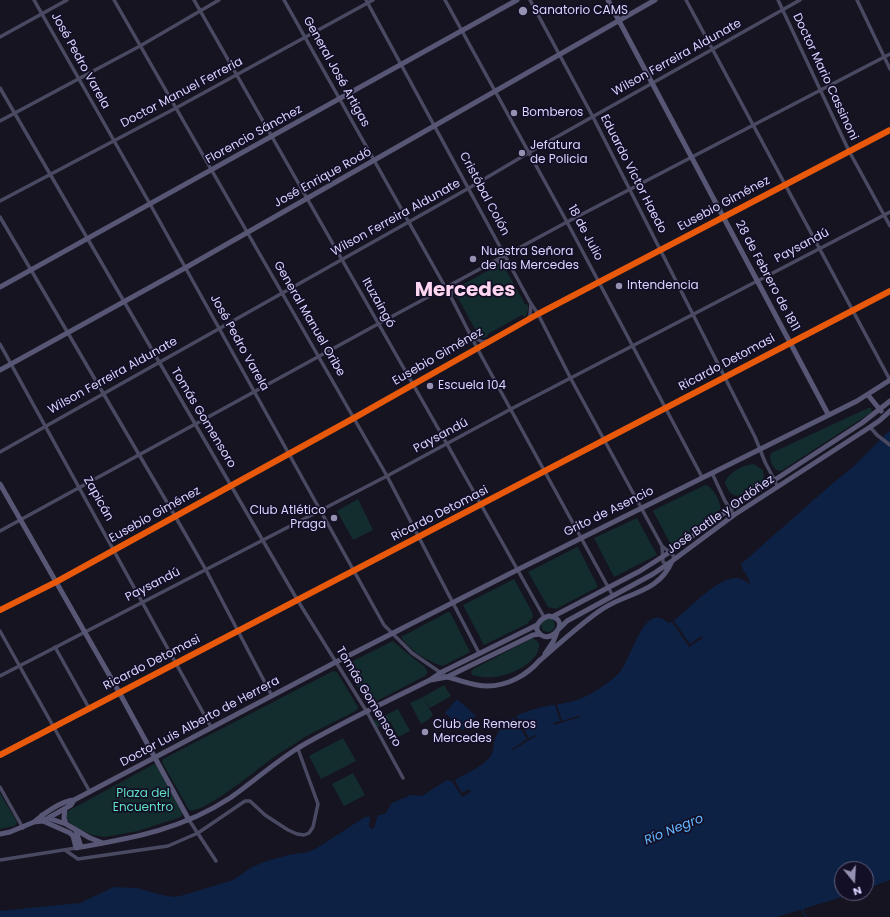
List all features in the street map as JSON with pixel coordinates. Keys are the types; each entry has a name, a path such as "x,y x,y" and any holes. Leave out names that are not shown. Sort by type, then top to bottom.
{"street":[{"name":"José Pedro Varela","path":"34,0 150,204 383,623 391,634 412,653 447,677"},
{"path":"0,37 67,0"},
{"name":"General Manuel Oribe","path":"114,0 387,476 479,653"},
{"name":"Ituzaingó","path":"194,0 544,617"},
{"path":"0,121 140,46 219,0"},
{"name":"General José Artigas","path":"284,0 452,299 477,348 613,596"},
{"name":"Doctor Manuel Ferreria","path":"0,201 176,108 366,2 373,0"},
{"name":"18 de Julio","path":"445,0 568,222 702,477"},
{"name":"Florencio Sánchez","path":"0,287 517,0"},
{"name":"Eduardo Víctor Haedo","path":"530,0 630,189 778,487"},
{"name":"28 de Febrero de 1811","path":"608,0 828,414"},
{"name":"José Enrique Rodó","path":"0,370 185,268 655,0"},
{"path":"686,0 890,380"},
{"name":"Doctor Mario Cassinoni","path":"778,0 849,151 890,226"},
{"name":"Wilson Ferreira Aldunate","path":"0,452 800,0"},
{"path":"856,0 890,69"},
{"name":"Cristóbal Colón","path":"366,2 530,302 538,314 570,379 662,546"},
{"path":"0,531 505,255 890,54"},
{"name":"Tomás Gomensoro","path":"0,88 262,540 367,712 403,778"},
{"name":"Eusebio Giménez","path":"0,610 56,582 231,486 538,314 890,130"},
{"name":"Paysandú","path":"0,676 320,511 890,212"},
{"path":"0,217 206,570 272,696"},
{"path":"496,261 505,262 510,265"},
{"path":"452,299 451,292 454,283"},
{"name":"Ricardo Detomasi","path":"0,755 119,692 298,601 790,342 890,291"},
{"path":"527,320 531,311 530,302"},
{"path":"473,338 483,342 488,341"},
{"name":"Zapicán","path":"0,344 211,727"},
{"name":"Grito de Asencio","path":"336,662 581,537 868,395 890,380"},
{"path":"868,395 879,410 888,412"},
{"path":"552,617 640,570 670,552 730,509 879,410 890,401"},
{"name":"José Batlle y Ordóñez","path":"558,631 567,621 613,596 673,560 734,515 870,427 888,412"},
{"path":"870,427 876,435 890,445"},
{"path":"712,473 725,501 734,515"},
{"path":"0,484 119,692 190,820 216,861"},
{"path":"447,677 487,686 515,680 524,675 599,611 624,597 655,585 666,574 673,560 673,555 662,546"},
{"path":"662,546 663,562 666,564"},
{"path":"0,860 104,843 146,834 190,820 231,797 271,766 298,749 430,680 440,673 537,625 544,617 552,617 558,620 560,624 558,631 553,642 538,662"},
{"path":"537,625 537,629 540,634"},
{"path":"0,631 90,792"},
{"path":"430,680 447,677 533,635 540,634 549,636 558,631"},
{"path":"55,647 89,708"},
{"name":"Doctor Luis Alberto de Herrera","path":"0,834 23,828 42,818 68,800 74,800 90,792 336,662"},
{"path":"65,850 78,859 168,846 198,833 245,801 250,801 265,815 288,830 304,835 309,833 314,827 318,804 298,749"},
{"path":"0,787 23,828"},
{"name":"Doctor Luis Alberto de Herrera","path":"42,818 49,818 65,809 71,805 74,800"},
{"path":"65,809 64,818 66,824"},
{"path":"42,818 73,836 78,848"},
{"path":"49,818 66,824 76,831 104,843"},
{"path":"76,831 78,848"}],"green space":[{"path":"496,264 500,264 507,268 506,270 525,304 528,305 528,310 525,317 522,315 488,334 487,337 480,338 475,335 477,333 458,298 455,297 454,291 458,285 460,286 495,267"},
{"path":"868,408 871,408 872,412 781,471 776,470 773,466 770,457 771,453"},
{"path":"754,464 763,470 764,476 760,485 742,495 735,495 729,492 725,482 727,478 737,470"},
{"path":"705,485 711,488 716,494 721,509 674,543 670,543 653,511"},
{"path":"358,499 373,530 353,540 337,511"},
{"path":"637,518 657,555 614,577 594,538"},
{"path":"577,547 598,587 556,609 548,607 528,572"},
{"path":"514,579 532,612 533,617 527,624 484,645 463,605"},
{"path":"450,612 470,652 443,666 431,662 419,655 404,642 401,637"},
{"path":"548,618 553,620 555,625 553,630 548,632 543,630 541,625 543,620"},
{"path":"533,638 539,643 538,650 530,662 523,667 501,676 481,677 472,675 471,672 473,669"},
{"path":"393,641 424,666 428,672 425,676 371,704 368,704 345,665"},
{"path":"333,671 337,672 358,707 357,710 302,739 274,757 218,798 196,810 189,810 162,762 163,759"},
{"path":"444,685 451,696 430,708 423,697"},
{"path":"423,697 433,715 421,724 410,703"},
{"path":"398,709 410,731 398,737 390,721 377,728 374,721"},
{"path":"343,738 356,761 321,779 309,756"},
{"name":"Plaza del Encuentro","path":"154,764 156,765 183,813 181,817 138,831 105,837 92,835 75,827 66,819 66,814 70,810"},
{"path":"353,773 365,795 344,806 332,784"},
{"path":"0,793 17,822 15,826 0,829"}],"water":[{"name":"Río Negro","path":"890,430 890,880 874,886 874,861 834,861 834,899 777,917 0,917 0,911 80,903 114,887 137,888 162,895 174,897 180,896 233,880 252,867 264,862 288,855 308,852 317,848 365,817 370,817 369,827 372,829 374,828 378,815 385,814 392,803 411,795 422,796 447,780 455,780 483,764 493,751 498,732 512,719 535,709 576,700 609,682 624,666 639,634 645,625 652,619 659,618 668,623 672,622 712,588 730,579 738,578 749,584 749,580 741,564 854,466"},
{"path":"457,699 476,716 463,730 445,713"}],"pier":[{"path":"674,621 690,644 701,636 703,638 689,647 672,622"},
{"path":"554,702 556,702 562,721 580,715 580,717 554,725 553,723 560,721"},
{"path":"515,714 529,738 535,735 536,736 513,750 512,749 527,739 513,715"},
{"path":"450,778 454,779 462,793 469,789 471,792 462,797"}],"waterway":[{"path":"801,908 806,917"}],"cycle path":[{"path":"0,610 56,582 354,418 538,314 890,130"},
{"path":"0,755 890,291"}],"place":[{"name":"Sanatorio CAMS","path":"523,11"},
{"name":"Bomberos","path":"514,113"},
{"name":"Jefatura de Policia","path":"522,153"},
{"name":"Nuestra Señora de las Mercedes","path":"473,259"},
{"name":"Intendencia","path":"619,286"},
{"name":"Escuela 104","path":"430,386"},
{"name":"Club Atlético Praga","path":"334,518"},
{"name":"Club de Remeros Mercedes","path":"425,732"}],"district":[{"name":"Mercedes","path":"465,291"}]}
